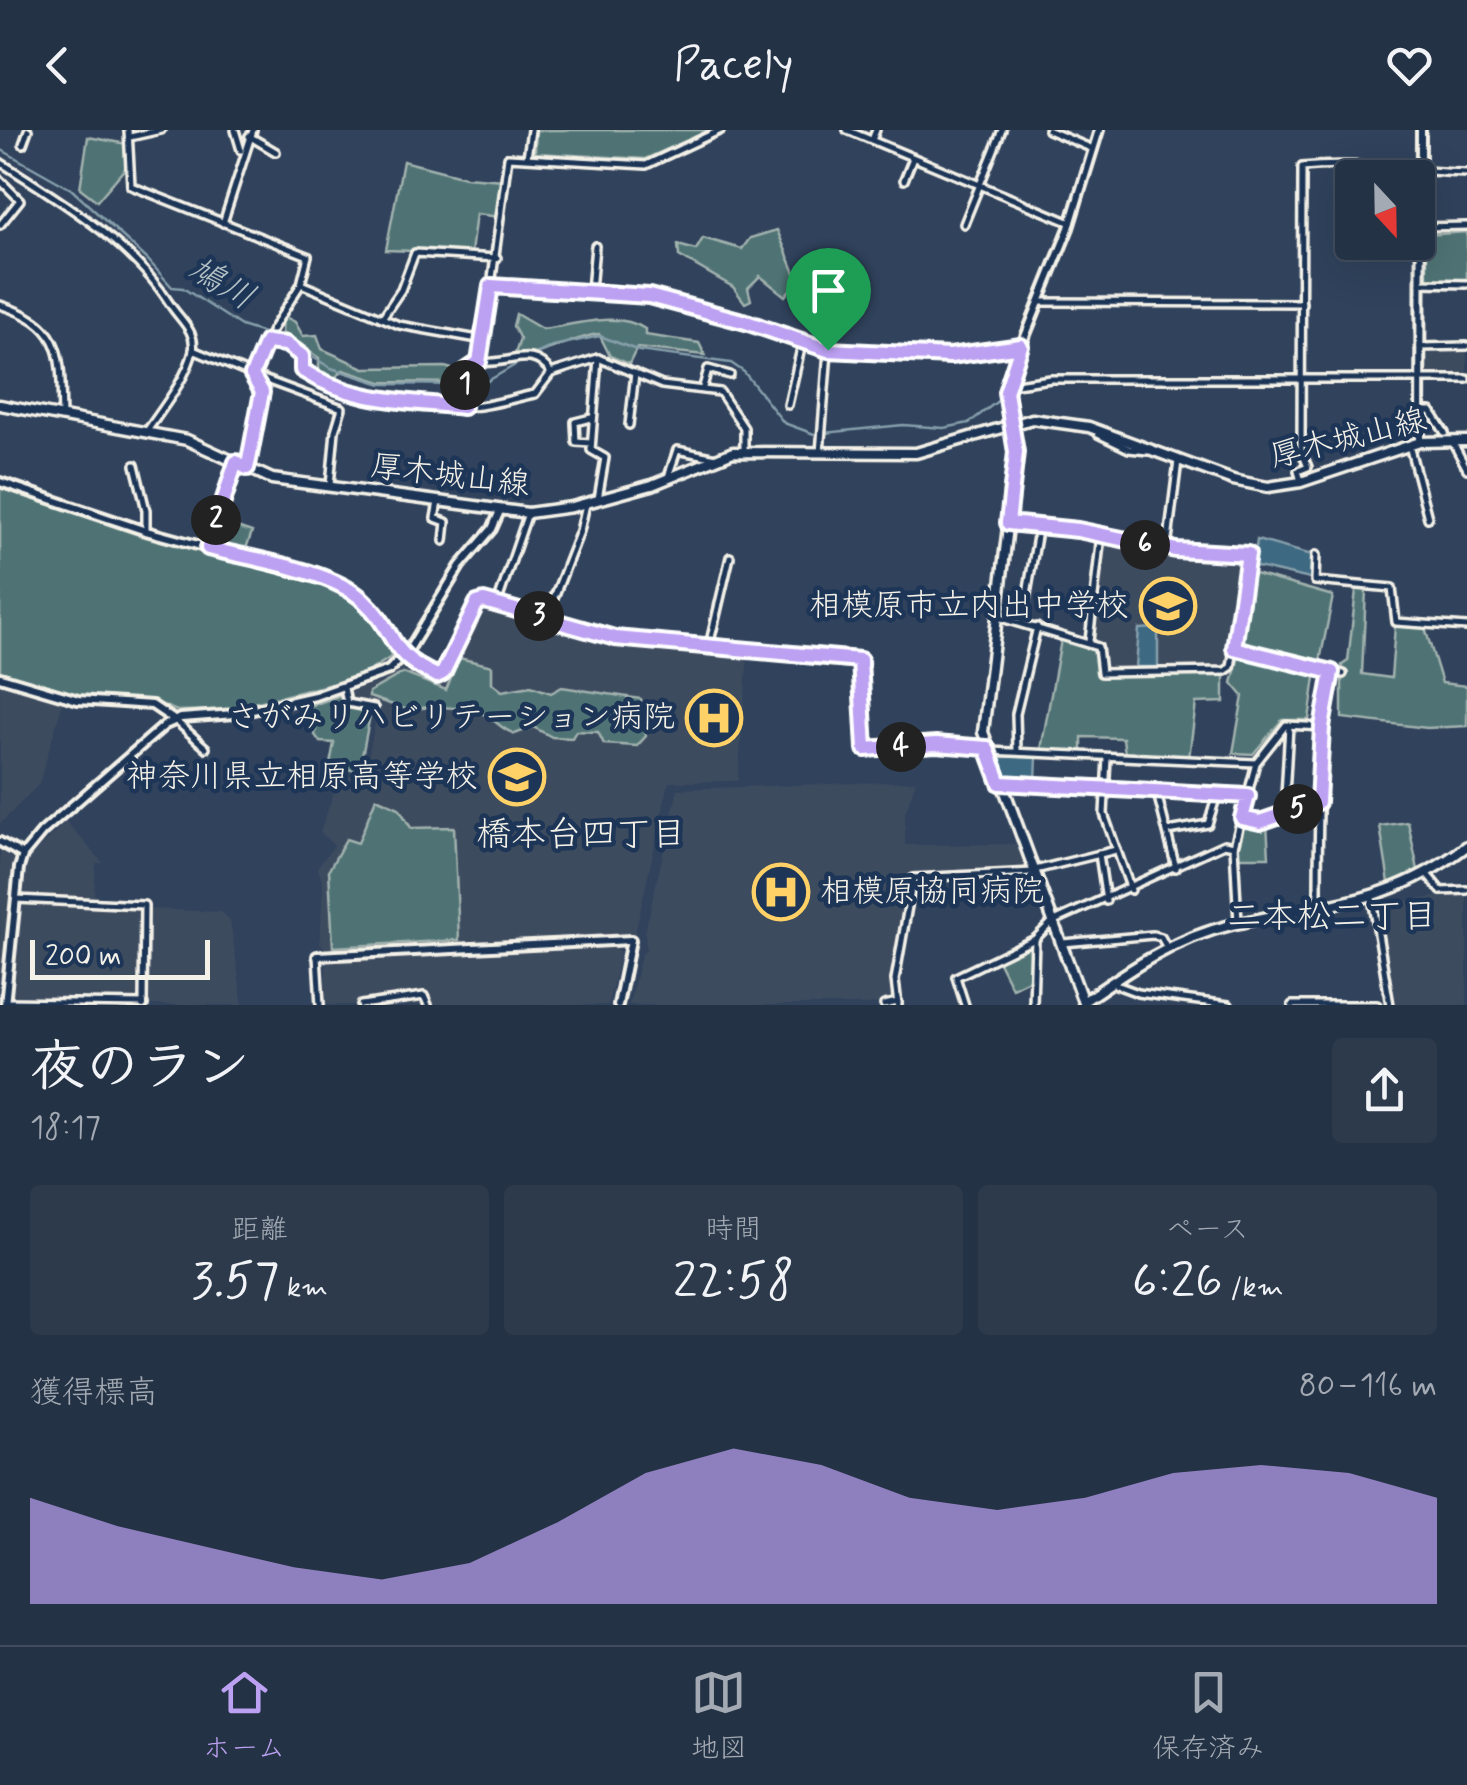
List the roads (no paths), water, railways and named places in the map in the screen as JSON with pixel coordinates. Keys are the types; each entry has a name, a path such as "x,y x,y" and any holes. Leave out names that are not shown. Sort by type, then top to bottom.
{"main road":[{"name":"厚木城山線","path":"0,408 199,444 272,479 528,513 586,504 667,480 716,458 744,451 931,451 1012,423 1048,420 1089,427 1253,486 1301,482 1409,444 1448,436 1467,442"},
{"path":"1012,423 1016,452 982,714 988,750 1081,1004 1168,948 1238,923 1372,898 1427,874 1467,846"}],"street":[{"path":"23,144 28,130"},
{"path":"161,130 129,134 131,186 308,256 301,284 272,330 253,376"},
{"path":"236,130 242,153"},
{"path":"527,158 531,130"},
{"path":"479,362 507,160 646,165 720,130"},
{"path":"847,130 1070,223"},
{"path":"872,140 876,130"},
{"path":"964,224 1002,130"},
{"path":"1048,130 1093,149"},
{"path":"1012,423 1006,386 1070,223 1099,130"},
{"path":"1421,130 1421,160"},
{"path":"223,223 251,133 276,152"},
{"path":"904,180 913,158"},
{"path":"0,162 132,253 164,288 168,302 191,330 193,350 146,432"},
{"path":"1301,482 1298,471 1308,467 1301,451 1302,167 1335,165"},
{"path":"1435,173 1467,174"},
{"path":"0,180 20,200 0,225"},
{"path":"1435,226 1467,226"},
{"path":"591,290 595,246"},
{"path":"382,318 401,290 415,253 496,258"},
{"path":"1420,260 1420,442"},
{"path":"301,284 422,331 474,340 481,336"},
{"path":"1420,284 1467,284"},
{"path":"491,286 591,290 675,302 828,350 950,356 1021,346"},
{"path":"1040,302 1302,303"},
{"path":"0,305 36,318 54,341 62,417"},
{"path":"267,340 288,345 302,356 302,370 395,404 463,407 535,394 552,374 598,358 662,385 703,388 722,394 745,430 744,451"},
{"path":"788,404 802,344"},
{"path":"1420,346 1467,346"},
{"path":"193,350 342,408 330,486"},
{"path":"820,453 828,350"},
{"path":"463,407 468,368 479,362 498,364 534,356 552,374"},
{"path":"598,358 591,418 592,452 605,458 598,500"},
{"path":"703,388 708,369 730,376"},
{"path":"629,425 635,373"},
{"path":"247,468 262,392 253,376"},
{"path":"1006,386 1050,379 1467,379"},
{"path":"1420,411 1432,411 1467,469"},
{"path":"591,418 575,422 576,442 592,443"},
{"path":"1409,444 1428,518"},
{"path":"667,480 678,450 716,458"},
{"path":"1166,548 1178,461"},
{"path":"208,548 236,462"},
{"path":"135,465 146,510 146,531"},
{"path":"0,482 146,531 349,590 376,614 403,658 440,676 477,603 497,604 615,638 860,660 865,749 936,744 1108,758 1256,763"},
{"path":"438,499 435,517 446,521 444,540"},
{"path":"546,618 580,531 586,504"},
{"path":"16,899 144,905 143,1005 5,1004 4,968 23,854 51,824 174,720 235,714 344,688 374,678 403,658 460,566 488,536 500,511"},
{"path":"497,604 528,513"},
{"path":"995,616 1089,642 1101,649 1098,670 1104,673 1226,671 1234,648 1248,554 1166,548 1008,523"},
{"path":"1022,624 1038,525"},
{"path":"1089,642 1101,535"},
{"path":"1316,556 1315,580 1392,588 1396,622 1467,626"},
{"path":"709,646 730,557"},
{"path":"1017,752 1016,714 1038,628"},
{"path":"1234,648 1343,674"},
{"path":"1318,910 1322,727 1332,672"},
{"path":"0,677 78,700 152,705 206,748"},
{"path":"344,688 347,704 374,708"},
{"path":"1289,725 1322,727"},
{"path":"1238,923 1234,846 1256,763 1289,725"},
{"path":"1284,813 1289,725"},
{"path":"1108,758 1104,814 1131,890"},
{"path":"1000,783 1248,796"},
{"path":"1157,793 1176,868"},
{"path":"1167,831 1208,824 1217,794"},
{"path":"1242,818 1260,822 1318,802"},
{"path":"0,842 23,854"},
{"path":"966,1005 956,977 1036,938 1052,922 1131,890 1224,844 1234,846"},
{"path":"884,1005 898,1004 895,980 913,878 1033,871 1116,850"},
{"path":"1099,854 1106,901"},
{"path":"1427,874 1441,891 1467,890"},
{"path":"1372,898 1390,1005"},
{"path":"1060,943 1153,935 1168,948"},
{"path":"1033,1005 1036,938"},
{"path":"320,1005 317,956 631,940 618,1005"},
{"path":"1112,983 1138,994 1229,1005"},
{"path":"361,1005 424,996 428,1005"},
{"path":"1292,1005 1377,1005"}],"waterway":[{"name":"鳩川","path":"0,149 71,189 172,287 183,288 241,326 282,339 331,368 382,384 481,385 522,361"},
{"name":"鳩川","path":"530,357 553,346 600,336 639,351 731,363 744,372 784,423 814,434 903,425 944,428 969,423 999,400"}],"place":[{"name":"相模原市立内出中学校","path":"1168,606"},
{"name":"さがみリハビリテーション病院","path":"714,718"},
{"name":"神奈川県立相原高等学校","path":"517,777"},
{"name":"相模原協同病院","path":"781,892"}],"district":[{"name":"橋本台四丁目","path":"581,835"},
{"name":"二本松二丁目","path":"1332,917"}]}
